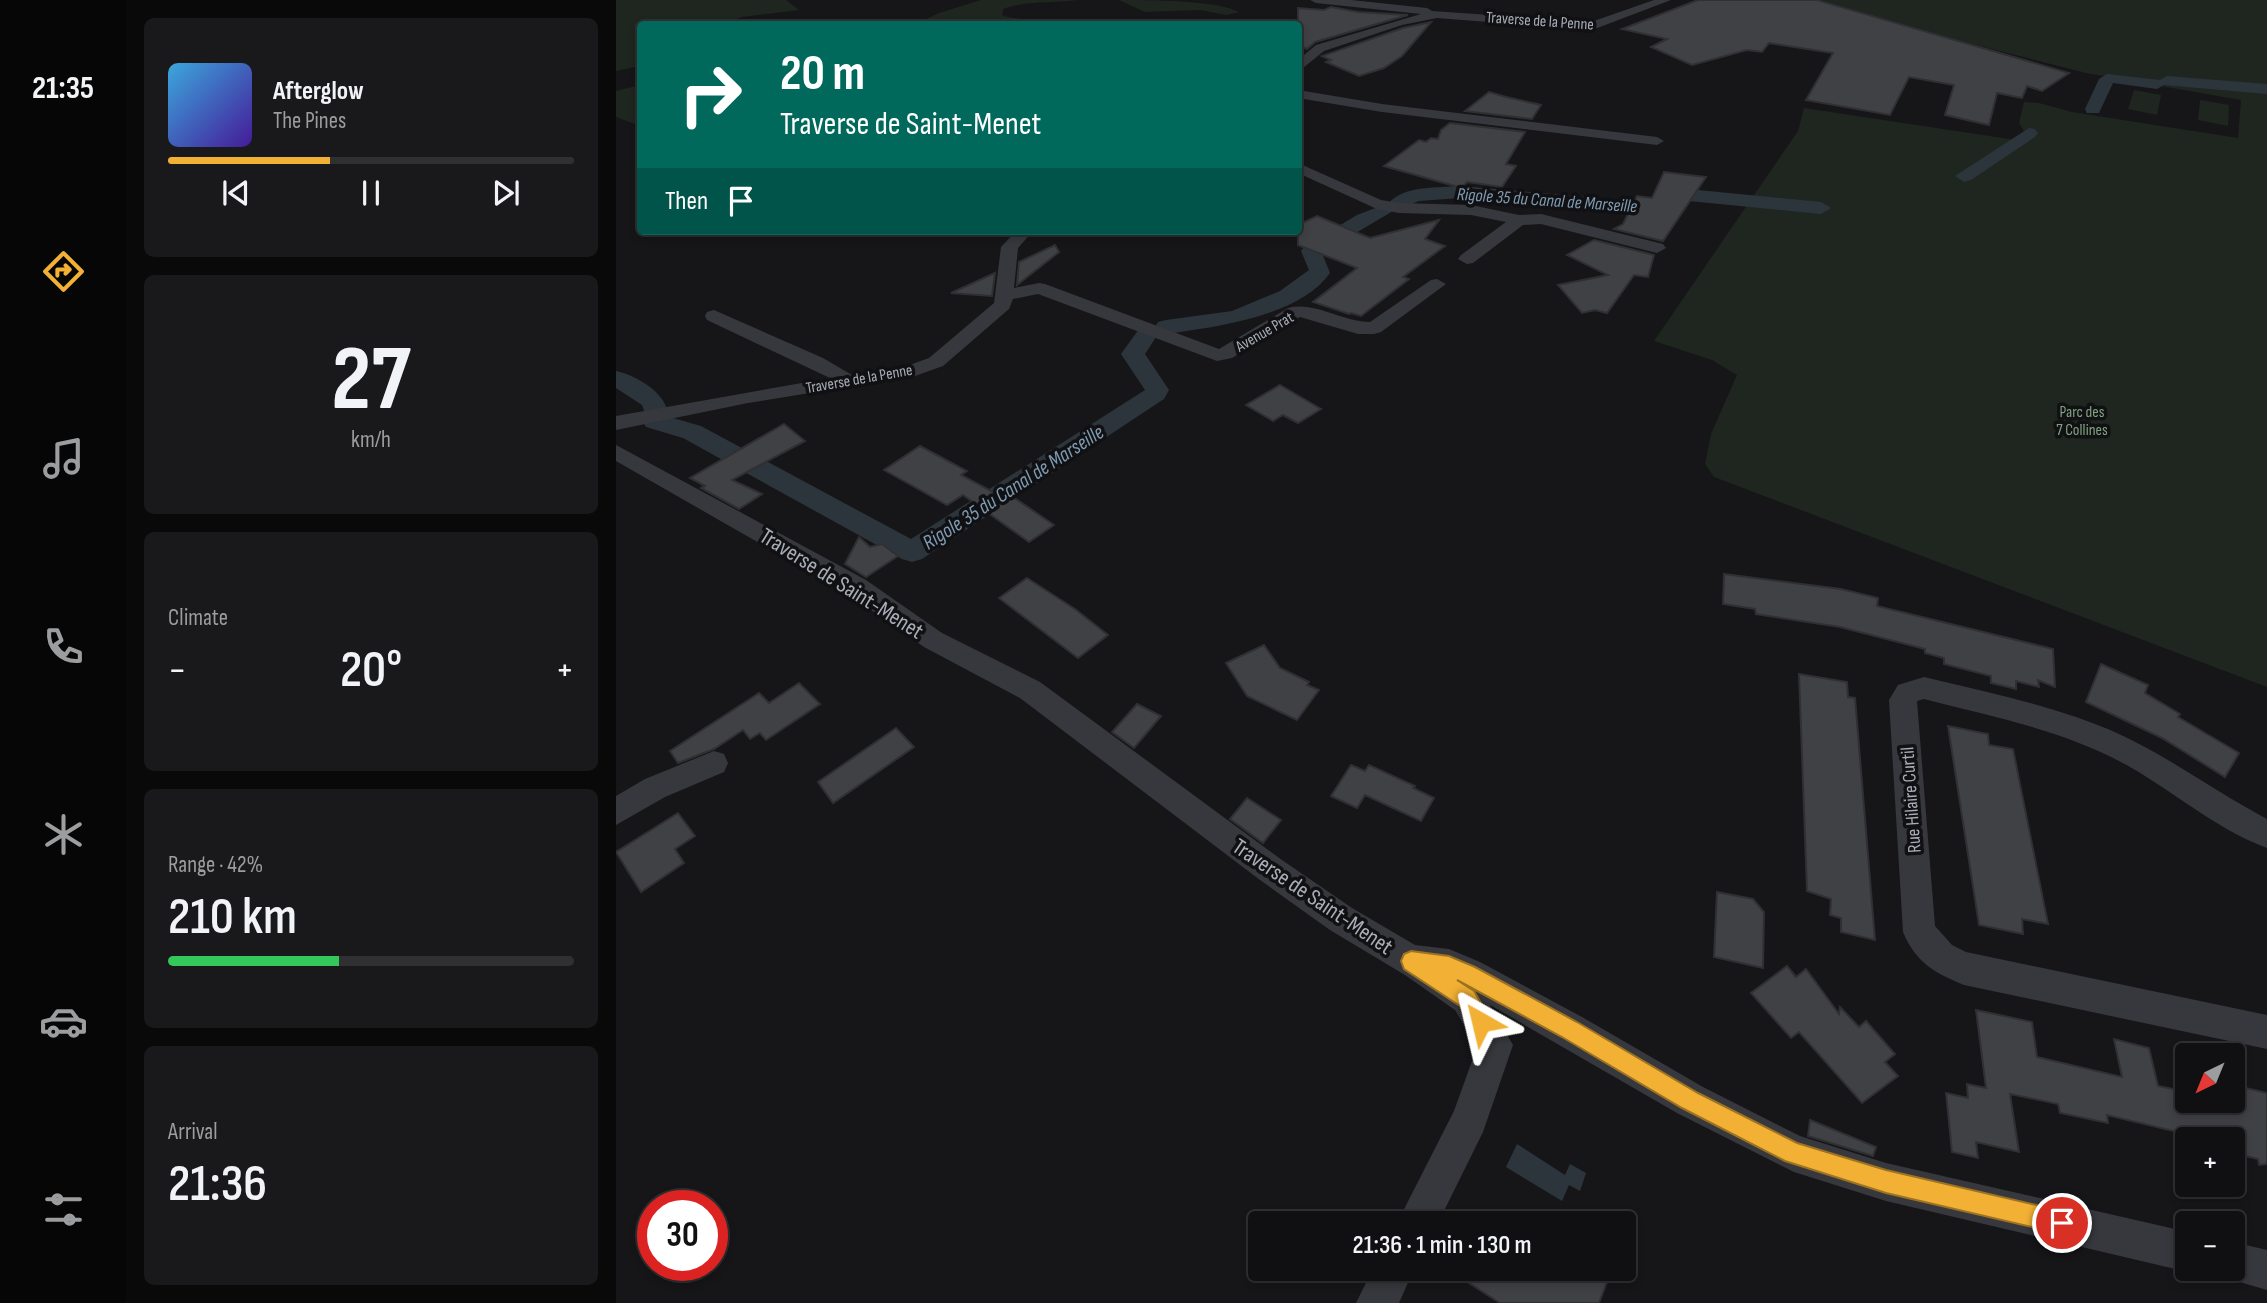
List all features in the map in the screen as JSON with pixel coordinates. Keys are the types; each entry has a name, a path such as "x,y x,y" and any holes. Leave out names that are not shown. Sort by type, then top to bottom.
{"street":[{"path":"1316,0 1442,13"},
{"name":"Traverse de la Penne","path":"1302,64 1320,48 1399,22 1442,13 1591,26 1665,0"},
{"path":"1302,94 1382,108 1657,141"},
{"path":"1338,99 1517,118"},
{"path":"1338,99 1338,111 1379,123"},
{"path":"1302,169 1377,204 1399,208 1471,210 1519,220 1541,219 1657,248"},
{"path":"1467,259 1519,220"},
{"path":"1006,295 1010,247 1021,235"},
{"name":"Avenue Prat","path":"1006,295 1039,288 1217,355 1225,354 1300,311 1358,328 1374,328 1437,284"},
{"name":"Traverse de la Penne","path":"616,423 748,397 908,372 936,362 1003,305 1006,295"},
{"path":"713,316 816,362 849,382"},
{"name":"Traverse de Saint-Menet","path":"616,452 856,587 933,640 1030,690 1270,870 1341,919 1411,961 1449,966 1468,974 1570,1029 1690,1100 1794,1153 1886,1182 2175,1249"},
{"name":"Rue Hilaire Curtil","path":"2267,834 2224,812 2129,752 2055,722 1924,688 1908,693 1903,701 1919,932 1940,957 1964,968 2267,1032"},
{"path":"616,812 655,788 714,763"},
{"path":"1411,961 1467,999 1495,1045 1470,1119 1423,1211"},
{"path":"2245,1265 2267,1270"},
{"path":"1377,1303 1388,1281"}],"green space":[{"path":"616,0 786,0 799,10 742,17 731,21 637,21 637,67 616,71"},
{"path":"981,0 1078,0 1020,5 1003,9 1002,15 1066,21 922,21"},
{"path":"1119,0 1199,3 1239,12 1226,15 1200,10 1145,12"},
{"name":"Parc des 7 Collines","path":"1821,0 2267,0 2267,687 1714,477 1705,464 1711,434 1737,375 1712,360 1654,341 1798,131 1804,108 2016,140 2027,136 2019,123 2024,102 2039,103 2072,112 2238,138 2241,100 2086,73 1965,42"},
{"path":"637,86 637,125 616,117 616,91"},
{"path":"2134,90 2161,95 2157,115 2128,109"},
{"path":"2200,100 2229,105 2228,126 2198,120"}],"shaded area":[{"path":"1517,1144 1565,1175 1570,1164 1586,1173 1580,1191 1569,1185 1562,1201 1506,1167"}],"building":[{"path":"1698,0 1817,0 2069,73 2042,91 2027,86 2022,98 1997,93 1989,125 1945,115 1954,85 1909,77 1890,115 1806,100 1833,53 1769,43 1762,52 1747,50 1692,65 1651,47 1667,39 1622,29"},
{"path":"1331,7 1358,12 1408,15 1315,42 1307,49 1302,47 1302,21 1298,21 1298,8 1324,10"},
{"path":"1431,22 1402,56 1384,68 1359,76 1326,62 1331,60 1322,56 1403,28"},
{"path":"1489,92 1541,105 1532,119 1465,111"},
{"path":"1450,123 1525,132 1506,164 1516,166 1502,187 1467,182 1462,188 1384,166 1419,140 1426,142 1431,138 1438,139 1441,130"},
{"path":"1664,172 1706,177 1663,241 1614,229 1623,224 1637,196 1652,198"},
{"path":"1317,216 1370,238 1439,220 1425,239 1445,246 1403,277 1409,279 1361,316 1313,302 1357,268 1298,245 1298,235 1302,235 1302,223"},
{"path":"1594,240 1654,255 1648,277 1634,275 1607,313 1595,310 1582,313 1558,285 1608,275 1567,255"},
{"path":"1055,245 1059,252 1017,285 1019,262"},
{"path":"995,273 992,296 951,293"},
{"path":"1280,385 1321,409 1298,423 1283,415 1273,421 1246,405"},
{"path":"784,424 805,441 732,480 762,494 739,509 701,488 705,486 690,478"},
{"path":"920,446 967,471 961,475 1008,500 1013,497 1054,525 1029,542 963,495 947,505 884,470"},
{"path":"859,537 870,547 882,544 898,556 866,577 845,564"},
{"path":"1724,574 1841,589 1878,598 1877,606 2053,649 2055,687 2038,680 2039,687 2016,681 2016,689 1991,683 1991,676 1944,664 1944,658 1925,653 1925,649 1840,627 1756,614 1755,609 1723,604"},
{"path":"1027,578 1075,609 1108,635 1078,658 999,598"},
{"path":"1264,645 1280,668 1319,690 1297,720 1247,696 1226,663"},
{"path":"2101,664 2148,685 2145,693 2180,714 2178,717 2239,753 2225,777 2162,738 2086,702"},
{"path":"1799,674 1847,682 1848,697 1855,698 1875,940 1841,932 1841,918 1830,915 1831,899 1807,891"},
{"path":"799,683 820,704 766,740 760,733 750,739 743,730 714,749 678,763 670,751 759,693 769,703"},
{"path":"1137,704 1161,716 1134,748 1112,732"},
{"path":"1948,726 1988,734 1989,745 2013,749 2048,924 2022,919 2023,934 1979,925"},
{"path":"896,728 914,747 833,803 818,782"},
{"path":"1351,765 1365,771 1369,765 1434,798 1421,821 1365,795 1357,808 1331,796"},
{"path":"1247,798 1281,820 1263,843 1230,819"},
{"path":"678,813 695,836 675,849 684,863 641,892 616,852"},
{"path":"1717,892 1753,899 1764,912 1763,968 1714,957"},
{"path":"1787,966 1796,977 1806,969 1839,1014 1840,1007 1859,1027 1866,1021 1895,1054 1885,1062 1898,1076 1862,1103 1799,1032 1791,1038 1751,993"},
{"path":"1976,1010 2032,1022 2037,1057 2122,1077 2114,1039 2149,1048 2158,1086 2175,1089 2175,1113 2245,1113 2245,1088 2267,1093 2267,1164 2259,1165 2258,1159 2245,1156 2245,1127 2175,1127 2175,1131 2107,1115 2108,1123 2060,1113 2058,1104 2010,1094 2019,1152 1976,1142 1978,1158 1952,1152 1946,1093 1968,1098 1967,1084 1986,1088"},
{"path":"1810,1120 1876,1147 1873,1156 1808,1136"},
{"path":"1466,1281 1607,1281 1599,1303 1500,1303"}],"waterway":[{"name":"Rigole 35 du Canal de Marseille","path":"2093,109 2107,79"},
{"name":"Rigole 35 du Canal de Marseille","path":"2119,80 2157,84"},
{"name":"Rigole 35 du Canal de Marseille","path":"2167,81 2267,89"},
{"name":"Rigole 35 du Canal de Marseille","path":"1964,176 2029,133"},
{"name":"Rigole 35 du Canal de Marseille","path":"1399,203 1415,196 1460,192 1645,208 1688,195 1821,208"},
{"name":"Rigole 35 du Canal de Marseille","path":"1166,327 1237,317 1288,296 1319,273 1311,251 1364,219 1383,211"},
{"name":"Rigole 35 du Canal de Marseille","path":"655,421 692,432 912,552 1155,394 1157,390 1133,354 1147,334"},
{"name":"Rigole 35 du Canal de Marseille","path":"616,378 653,401 656,412"}],"route":[{"path":"1481,1022 1467,999 1411,961 1449,966 1468,974 1570,1029 1690,1100 1794,1153 1886,1182 2062,1223"}]}
